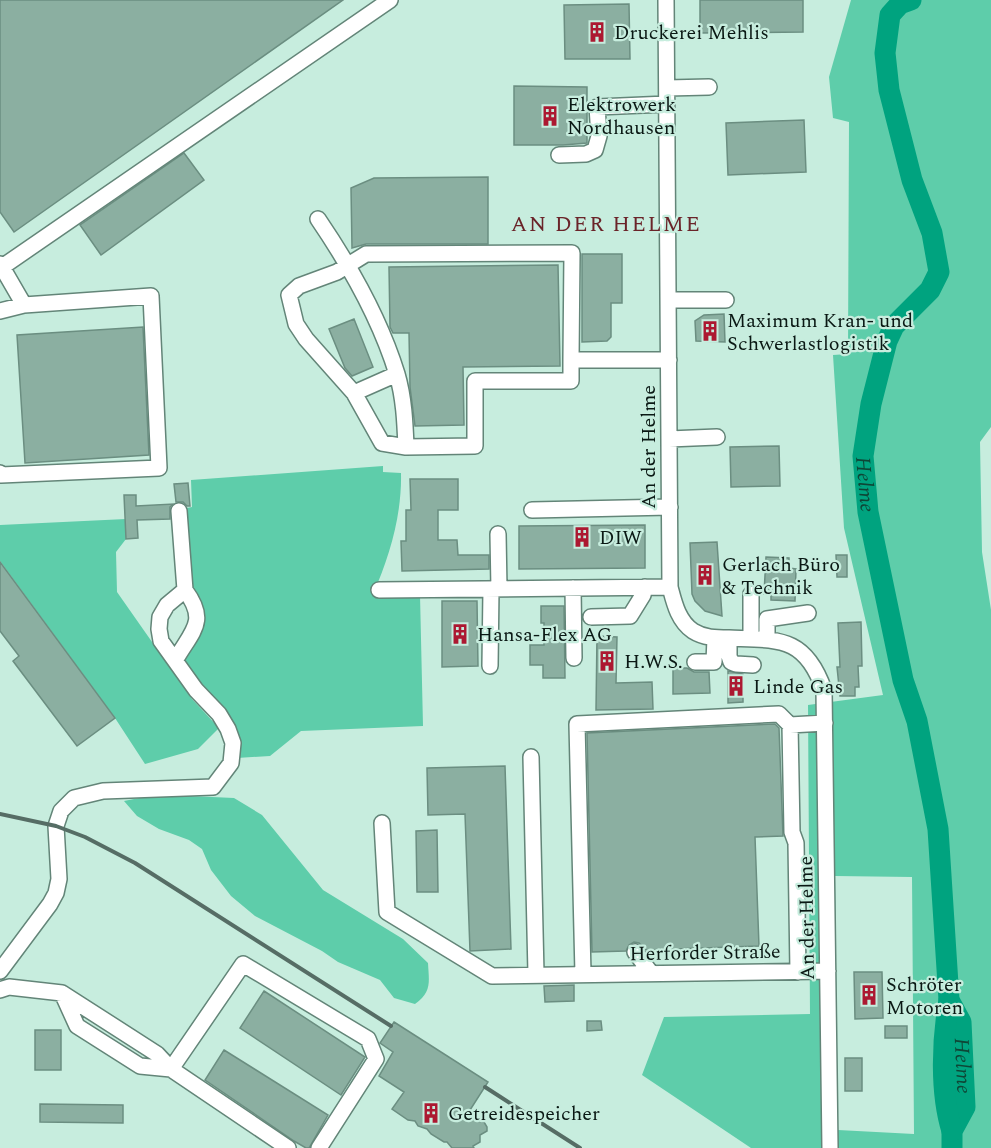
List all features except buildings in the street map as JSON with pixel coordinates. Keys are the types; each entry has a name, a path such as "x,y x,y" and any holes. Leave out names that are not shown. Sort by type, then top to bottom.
{"street":[{"path":"24,306 1,265 390,0"},
{"name":"An der Helme","path":"666,0 670,586 674,604 681,618 692,630 708,638 767,639 788,644 800,651 812,663 824,690 828,971 824,1086 830,1148"},
{"path":"667,88 709,87"},
{"path":"559,154 586,154 595,150 599,136 597,107 667,104"},
{"path":"318,219 349,265 378,326 396,374 404,407 406,447"},
{"path":"572,253 571,360 571,381 475,381 475,446 406,447 382,442 354,393 296,324 289,295 299,286 337,272 366,254 572,253"},
{"path":"0,311 24,306 152,296 159,468 1,475 0,473"},
{"path":"668,300 726,300"},
{"path":"571,360 669,360"},
{"path":"354,393 396,374"},
{"path":"669,439 717,437"},
{"path":"532,510 670,507"},
{"path":"176,659 194,629 198,616 193,601 185,590 179,511"},
{"path":"490,666 498,534"},
{"path":"379,590 670,586"},
{"path":"591,617 630,616 643,595 645,587"},
{"path":"573,588 574,658"},
{"path":"0,971 56,893 59,879 56,826 61,811 74,798 103,791 213,787 231,763 233,743 228,729 219,714 196,690 161,640 160,617 167,605 185,590"},
{"path":"751,594 751,639"},
{"path":"767,639 767,619 808,613"},
{"path":"695,662 714,662 722,638"},
{"path":"722,638 731,662 753,665"},
{"path":"583,974 577,724 779,714 790,725 798,972"},
{"path":"790,725 825,723"},
{"path":"531,757 536,974"},
{"name":"Herforder Straße","path":"382,823 387,912 492,976 828,971"},
{"path":"635,952 651,973"},
{"path":"171,1069 243,964 368,1040 376,1059 320,1148"},
{"path":"0,990 9,987 63,993 157,1054 171,1069 288,1148"}],"green space":[{"path":"851,0 991,0 991,427 980,442 982,552 991,610 991,1148 751,1148 642,1075 664,1017 810,1014 808,705 883,695 844,528 833,355 848,354 849,122 833,118 829,77","holes":["835,876 912,877 914,1134 838,1130"]},
{"path":"383,466 383,472 401,473 401,488 394,535 373,594 420,595 423,726 301,731 270,756 237,758 213,702 185,662 186,647 195,636 189,588 192,577 187,508 192,507 191,480"},
{"path":"126,519 126,539 116,552 117,592 192,699 219,728 198,749 145,764 115,718 0,561 0,525"},
{"path":"190,796 234,798 262,815 323,890 403,939 428,963 427,991 420,1000 415,1004 394,998 380,980 338,962 322,951 255,916 231,896 211,870 202,849 189,840 159,829 137,816 124,801 139,798"}],"waterway":[{"name":"Helme","path":"911,0 900,4 890,15 885,53 889,90 912,180 932,233 939,272 930,290 894,326 887,341 871,404 863,456 868,512 903,680 917,721 938,829 949,1000 961,1022 965,1107 952,1131 952,1148"},
{"name":"Helme","path":"949,1000 943,1066 945,1100 952,1131"}],"railway":[{"path":"0,814 56,826 85,837 135,863 391,1026"},
{"path":"485,1087 580,1148"}],"place":[{"name":"Druckerei Mehlis","path":"597,32"},
{"name":"Elektrowerk Nordhausen","path":"550,116"},
{"name":"Maximum Kran- und Schwerlastlogistik","path":"710,331"},
{"name":"DIW","path":"582,537"},
{"name":"Gerlach Büro & Technik","path":"705,575"},
{"name":"Hansa-Flex AG","path":"460,634"},
{"name":"H.W.S.","path":"607,661"},
{"name":"Linde Gas","path":"736,686"},
{"name":"Schröter Motoren","path":"869,995"},
{"name":"Getreidespeicher","path":"431,1113"}],"district":[{"name":"AN DER HELME","path":"606,223"}]}
